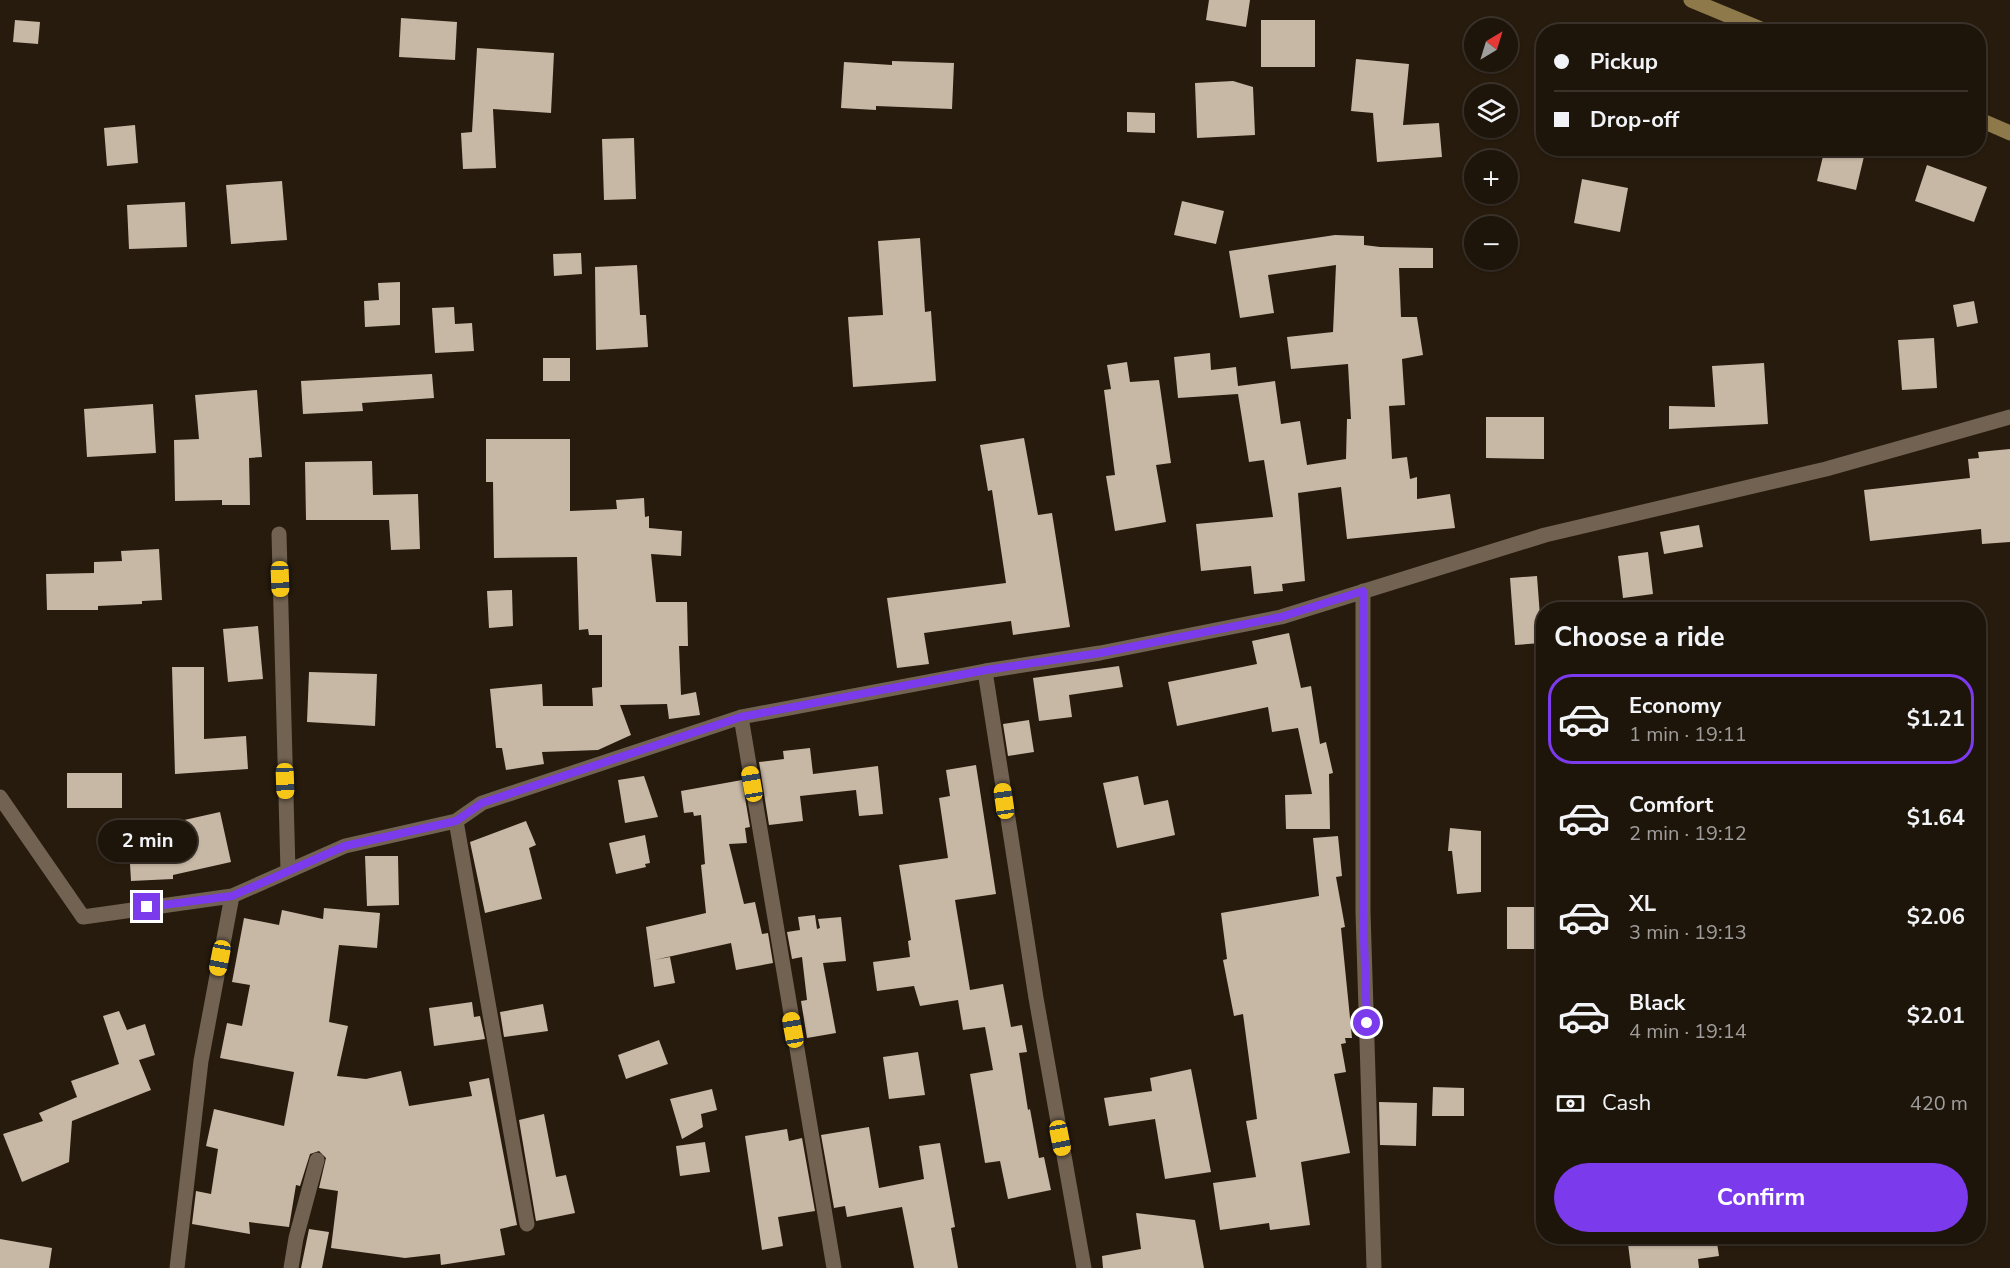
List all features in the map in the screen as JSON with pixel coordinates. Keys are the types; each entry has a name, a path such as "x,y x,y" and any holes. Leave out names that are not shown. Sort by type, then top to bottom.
{"street":[{"path":"1691,0 1749,24"},
{"path":"1986,122 2010,133"},
{"path":"0,797 83,917 232,896 345,846 456,821 482,803 741,717 986,670 1100,653 1281,617 1545,535 1826,469 2010,417"},
{"path":"279,534 288,870"},
{"path":"1363,591 1363,912 1374,1268"},
{"path":"986,670 1035,998 1084,1268"},
{"path":"741,717 834,1268"},
{"path":"456,821 527,1224"},
{"path":"177,1268 201,1061 232,896"},
{"path":"291,1268 296,1238 317,1160"}],"building":[{"path":"1209,0 1250,0 1246,27 1206,20"},
{"path":"401,18 457,22 455,60 399,57"},
{"path":"15,20 40,22 38,44 13,42"},
{"path":"1261,20 1315,20 1315,67 1261,67"},
{"path":"477,48 554,53 551,113 493,109 496,168 463,169 461,133 472,132"},
{"path":"1356,59 1409,64 1403,125 1439,123 1442,157 1377,162 1373,113 1351,111"},
{"path":"892,61 954,63 952,109 876,106 876,110 841,108 844,62 892,65"},
{"path":"1233,81 1253,87 1255,135 1197,138 1195,83"},
{"path":"1127,112 1155,113 1155,133 1127,132"},
{"path":"135,125 138,163 107,166 104,128"},
{"path":"634,138 636,199 604,200 602,139"},
{"path":"1823,156 1864,156 1856,190 1817,181"},
{"path":"1927,165 1987,187 1974,222 1915,201"},
{"path":"1582,179 1628,188 1620,232 1574,223"},
{"path":"282,181 287,240 231,244 226,185"},
{"path":"1182,201 1224,211 1216,244 1174,235"},
{"path":"185,202 187,247 129,249 127,205"},
{"path":"1335,235 1364,236 1364,245 1433,248 1433,268 1399,268 1401,317 1417,317 1423,355 1402,359 1405,405 1389,406 1392,459 1407,457 1410,479 1417,477 1417,499 1450,494 1455,528 1347,539 1341,487 1298,493 1305,581 1282,584 1283,591 1254,594 1251,566 1201,571 1196,524 1273,517 1264,460 1249,462 1238,394 1178,398 1174,357 1210,353 1211,370 1236,367 1238,386 1275,381 1281,424 1300,421 1307,465 1346,459 1347,419 1351,419 1348,364 1291,369 1287,337 1333,332 1336,265 1268,275 1274,313 1240,318 1229,251"},
{"path":"920,238 925,312 931,311 936,381 853,387 848,317 883,315 878,241"},
{"path":"581,253 582,274 554,276 553,254"},
{"path":"637,265 640,315 646,315 648,347 596,350 595,267"},
{"path":"400,282 400,325 365,327 364,301 379,300 378,283"},
{"path":"1974,301 1978,323 1957,327 1953,305"},
{"path":"454,307 455,324 472,323 474,351 435,353 432,308"},
{"path":"1934,338 1937,388 1902,390 1898,340"},
{"path":"543,358 570,358 570,381 543,381"},
{"path":"1127,362 1130,382 1159,380 1171,463 1156,465 1166,522 1115,531 1106,476 1115,475 1104,390 1111,389 1107,365"},
{"path":"1764,363 1768,424 1669,429 1669,406 1715,407 1712,366"},
{"path":"432,374 434,398 362,403 363,411 303,414 301,381"},
{"path":"257,390 262,457 249,458 250,505 222,505 222,500 175,501 174,440 199,439 195,395"},
{"path":"153,404 156,453 87,457 84,409"},
{"path":"1486,417 1544,417 1544,459 1486,458"},
{"path":"1024,438 1038,515 1052,513 1070,627 1013,635 1011,621 924,633 929,664 897,668 887,598 1006,583 992,490 988,491 980,445"},
{"path":"486,439 570,439 570,511 617,509 616,500 644,498 645,517 649,516 649,528 682,531 681,556 651,554 656,602 687,602 688,646 679,646 681,695 696,692 700,715 669,719 667,704 620,705 631,735 598,750 542,752 544,764 506,770 502,748 496,748 490,689 542,684 543,706 593,706 592,688 602,687 602,635 589,635 588,629 579,630 577,557 494,558 493,482 486,482"},
{"path":"2010,449 2010,542 1982,544 1981,529 1870,541 1864,490 1970,478 1968,459 1979,458 1978,452"},
{"path":"372,461 373,495 418,494 420,549 391,550 389,520 306,520 305,462"},
{"path":"1699,525 1703,547 1664,554 1660,532"},
{"path":"159,549 162,600 142,601 142,604 98,606 98,610 47,610 46,574 94,573 94,562 122,561 121,551"},
{"path":"1648,552 1653,594 1623,598 1618,556"},
{"path":"1537,576 1539,602 1536,602 1536,643 1515,645 1510,578"},
{"path":"512,590 513,626 489,628 487,591"},
{"path":"258,626 263,679 228,682 223,629"},
{"path":"1289,633 1301,688 1311,686 1320,744 1326,742 1333,773 1329,774 1330,829 1286,829 1285,795 1312,794 1298,728 1272,732 1268,707 1177,726 1168,682 1257,664 1252,641"},
{"path":"1119,666 1123,687 1069,695 1072,717 1039,721 1033,678"},
{"path":"172,667 204,667 204,739 246,736 248,769 175,774"},
{"path":"309,672 377,674 375,726 307,722"},
{"path":"1029,720 1034,752 1008,756 1003,724"},
{"path":"810,748 813,774 878,766 883,814 859,816 856,790 800,796 803,821 769,825 759,762 784,759 783,751"},
{"path":"976,765 996,894 955,900 970,990 1003,984 1011,1027 1022,1025 1027,1052 1019,1053 1028,1110 1030,1109 1039,1158 1044,1157 1051,1190 1008,1199 1000,1161 985,1163 970,1074 993,1070 985,1027 963,1030 958,1000 920,1006 914,986 877,991 873,962 910,957 908,941 911,940 899,865 948,858 939,798 950,796 946,770"},
{"path":"67,773 122,773 122,808 67,808"},
{"path":"644,776 658,817 625,823 618,780"},
{"path":"1138,776 1144,805 1168,800 1175,835 1117,848 1103,783"},
{"path":"742,780 750,827 745,828 747,843 729,844 744,904 755,902 762,934 768,933 773,963 736,970 731,943 654,960 670,957 675,983 654,987 646,927 706,913 701,865 705,864 701,815 694,816 693,812 684,813 681,791"},
{"path":"220,812 231,862 173,875 173,879 131,881 130,864 120,864 119,847 110,847 109,827 162,825"},
{"path":"526,821 536,845 529,848 542,899 485,913 470,842"},
{"path":"1450,828 1481,831 1481,892 1457,894 1452,851 1448,851"},
{"path":"645,835 650,863 645,864 646,867 616,874 609,843"},
{"path":"1338,836 1342,876 1336,877 1345,927 1341,928 1352,1038 1345,1038 1346,1043 1341,1044 1346,1072 1334,1074 1350,1153 1301,1162 1310,1225 1270,1230 1269,1223 1220,1230 1213,1183 1256,1177 1246,1121 1257,1119 1243,1014 1234,1016 1223,960 1227,959 1221,913 1319,896 1313,838"},
{"path":"365,856 398,856 399,905 367,906"},
{"path":"1507,907 1536,907 1536,949 1507,949"},
{"path":"324,908 380,913 377,948 339,945 329,1022 348,1026 337,1076 366,1079 401,1071 409,1106 472,1096 469,1082 489,1078 517,1225 500,1229 505,1255 441,1265 440,1254 405,1258 331,1248 338,1191 319,1188 326,1158 319,1151 310,1154 300,1186 296,1185 289,1227 249,1222 250,1234 192,1224 196,1191 211,1194 218,1149 206,1146 214,1109 284,1126 294,1072 220,1058 227,1023 242,1026 250,985 232,982 244,918 279,925 282,910 323,919"},
{"path":"815,915 817,929 820,928 818,919 841,917 846,961 823,963 836,1033 807,1038 801,1001 807,1000 802,957 792,959 787,932 800,930 798,917"},
{"path":"472,1002 474,1017 480,1016 485,1039 434,1046 429,1008"},
{"path":"543,1004 548,1031 504,1037 500,1012"},
{"path":"119,1011 127,1030 145,1024 155,1055 139,1060 151,1090 72,1121 69,1162 22,1182 3,1134 43,1121 39,1113 77,1097 71,1081 119,1064 103,1016"},
{"path":"659,1040 668,1064 626,1079 618,1055"},
{"path":"918,1052 925,1095 889,1099 883,1057"},
{"path":"1191,1069 1211,1172 1165,1179 1155,1119 1109,1126 1104,1098 1152,1091 1150,1078"},
{"path":"1433,1087 1464,1088 1464,1116 1432,1116"},
{"path":"712,1089 717,1110 701,1114 703,1127 682,1139 670,1099"},
{"path":"1379,1102 1417,1103 1416,1146 1380,1145"},
{"path":"544,1114 556,1177 566,1175 575,1213 536,1221 519,1120"},
{"path":"869,1127 879,1188 924,1179 919,1146 940,1143 955,1227 951,1228 958,1268 914,1268 902,1207 847,1217 845,1206 834,1208 821,1135"},
{"path":"787,1129 789,1141 802,1138 815,1211 778,1217 783,1246 762,1250 745,1136"},
{"path":"705,1142 710,1172 680,1176 676,1146"},
{"path":"1136,1213 1195,1220 1204,1268 1103,1268 1102,1256 1141,1249"},
{"path":"309,1229 329,1232 322,1268 301,1268"},
{"path":"0,1239 52,1248 49,1268 0,1268"},
{"path":"1628,1244 1717,1244 1719,1256 1698,1259 1699,1268 1631,1268"}],"route":[{"path":"147,907 232,896 345,846 456,821 482,803 741,717 986,670 1100,653 1218,627 1281,617 1363,591 1363,912 1367,1023"}]}
